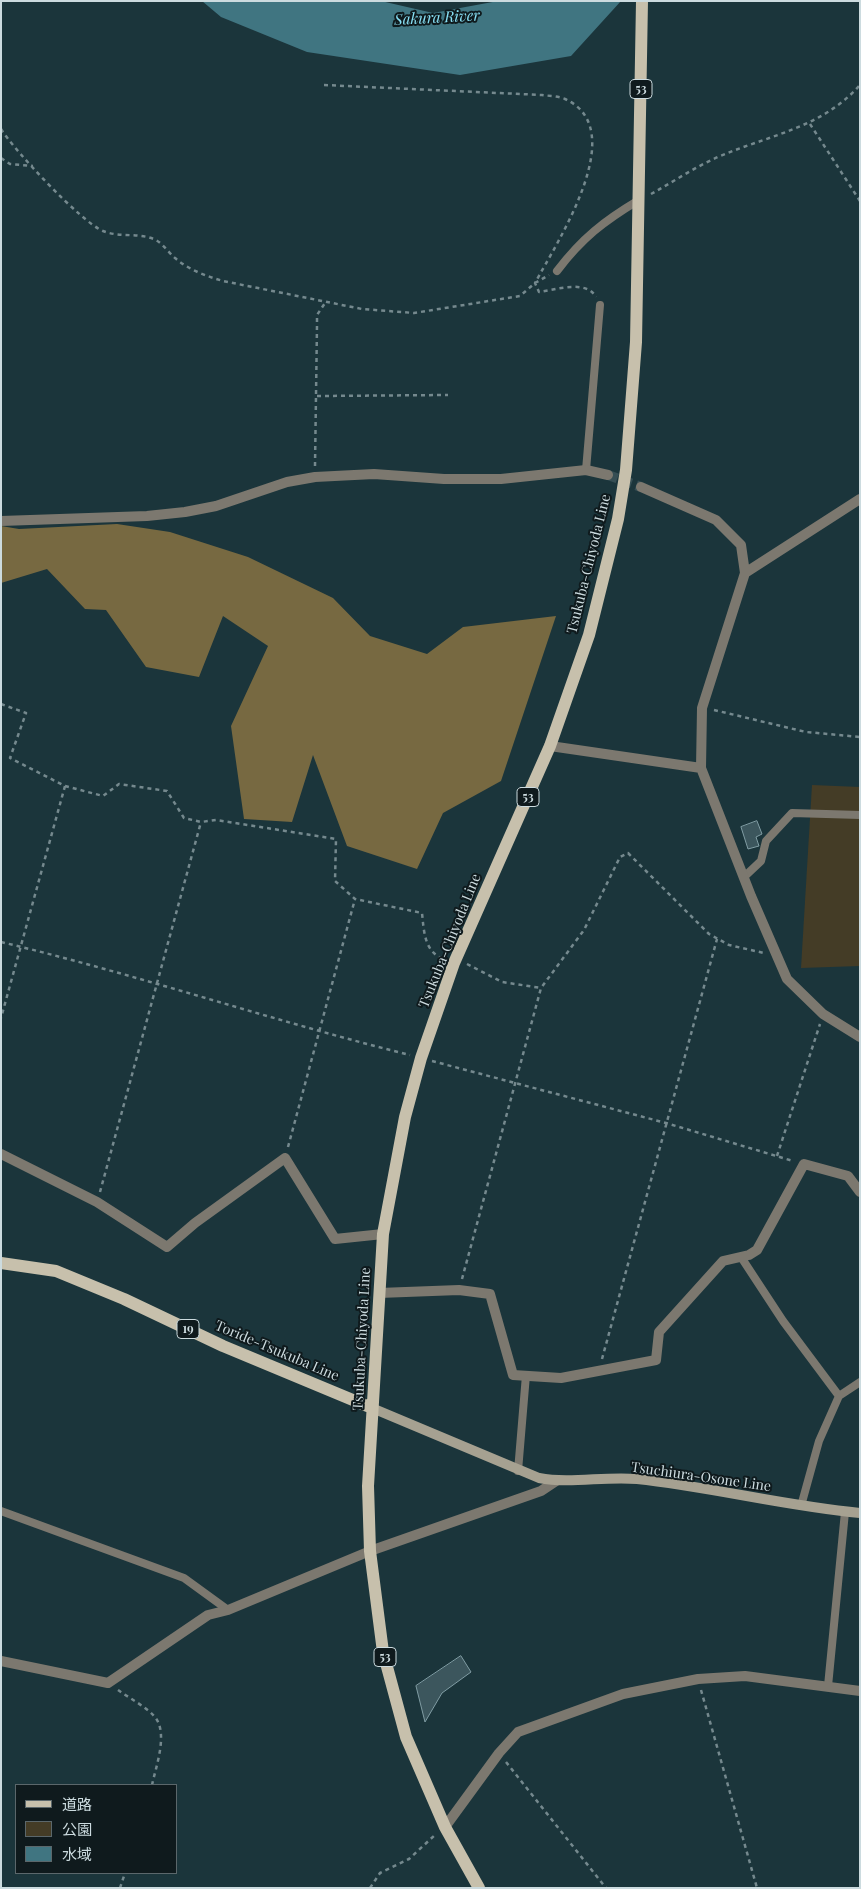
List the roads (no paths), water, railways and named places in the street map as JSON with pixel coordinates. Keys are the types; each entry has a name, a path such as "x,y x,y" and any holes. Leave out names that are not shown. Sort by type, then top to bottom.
{"main road":[{"name":"Tsukuba-Chiyoda Line","path":"480,1888 445,1827 406,1736 383,1652 370,1551 368,1486 383,1234 404,1117 421,1058 454,964 550,746 589,635 618,519 626,470 636,342 642,1"},
{"name":"Toride-Tsukuba Line","path":"1,1263 56,1271 124,1299 223,1346 372,1408"},
{"name":"Tsuchiura-Osone Line","path":"372,1408 518,1471 556,1481 636,1479 801,1506 860,1513"}],"street":[{"path":"1,520 147,516 185,512 216,506 287,482 315,477 374,474 444,479 501,478 586,470 608,476"},
{"path":"642,487 716,520 741,545 745,573 702,708 701,768 787,979 823,1014 860,1037"},
{"path":"745,573 860,499"},
{"path":"550,746 701,768"},
{"path":"1,1154 97,1202 167,1247 195,1223 285,1158 335,1239 383,1234"},
{"path":"379,1294 459,1290 490,1294 513,1374 562,1378 656,1360 659,1332 723,1261 741,1257 757,1250 804,1164 848,1176 860,1192"},
{"path":"1,1661 108,1683 208,1615 228,1610 370,1551 541,1491 556,1481"},
{"path":"445,1827 499,1753 518,1732 623,1694 698,1680 745,1676 860,1691"}],"lane":[{"path":"557,271 590,233 604,221 639,200"},
{"path":"586,470 600,305"},
{"path":"744,877 761,861 766,841 792,813 860,816"},
{"path":"741,1257 783,1322 839,1396"},
{"path":"518,1471 526,1375"},
{"path":"801,1506 819,1441 839,1396 860,1382"},
{"path":"1,1511 184,1578 228,1610"},
{"path":"828,1686 845,1512"}],"water":[{"name":"Sakura River","path":"202,1 381,1 433,13 498,1 621,1 571,56 460,75 307,52 221,17"}],"tunnel":[{"path":"608,475 641,487"}]}
